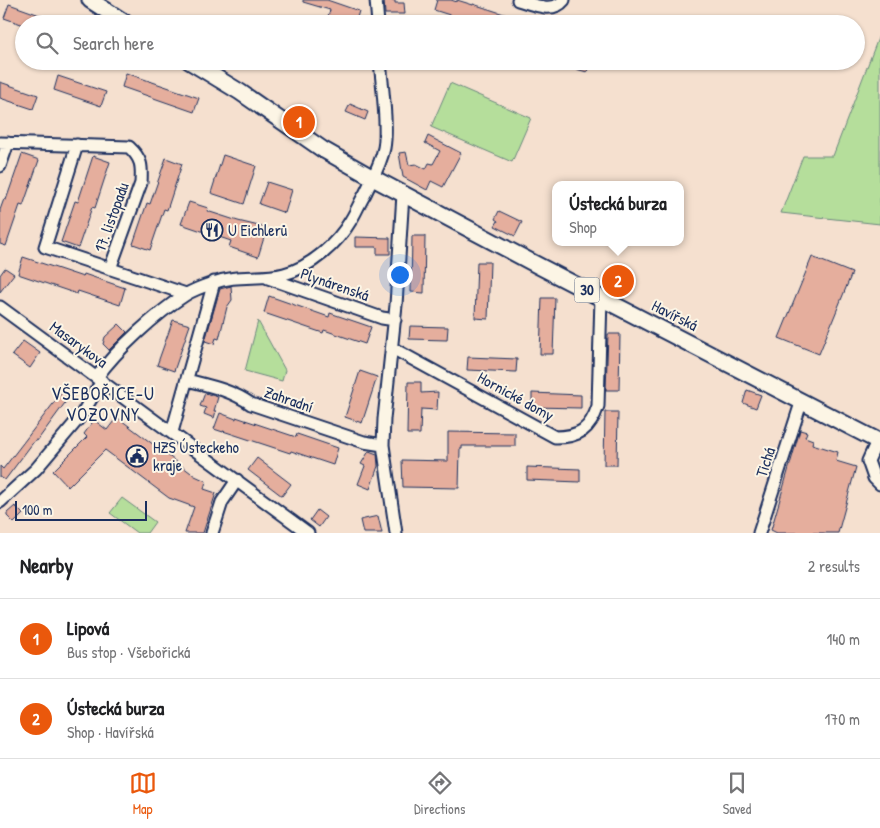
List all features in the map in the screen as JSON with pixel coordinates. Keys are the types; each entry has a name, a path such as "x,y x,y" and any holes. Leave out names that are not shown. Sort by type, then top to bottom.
{"main road":[{"path":"90,0 113,15"},
{"name":"30","path":"205,70 322,148 373,178"},
{"name":"Havířská","path":"373,178 879,441"}],"street":[{"path":"376,0 377,15"},
{"path":"518,0 551,7 560,4 564,0"},
{"name":"Plynárenská","path":"0,502 36,469 80,417 112,358 186,294 226,279 284,274 304,267 322,253 350,222 373,178 384,147 380,70"},
{"name":"17. listopadu","path":"0,166 4,143 76,145 129,147 138,155 142,170 141,183 110,269 45,248 76,145"},
{"path":"396,533 383,445 395,320 404,194"},
{"path":"110,269 186,294"},
{"name":"Plynárenská","path":"264,276 382,318 395,320"},
{"path":"172,432 214,282"},
{"name":"Hornické domy","path":"392,348 555,437 571,437 586,429 594,418 598,406 601,297"},
{"name":"Masarykova","path":"0,307 308,533"},
{"name":"Zahradní","path":"186,380 223,389 238,395 251,404 364,442 383,445"},
{"name":"Tichá","path":"759,533 802,400"},
{"path":"879,441 868,461 874,478 880,484"},
{"path":"212,533 222,502 237,480"}],"green space":[{"path":"880,33 880,224 781,213 803,156 833,156"},
{"path":"450,83 531,118 512,162 431,127"},
{"path":"258,321 285,370 282,381 245,371"},
{"path":"122,498 155,522 147,533 137,533 110,513"}],"building":[{"path":"303,0 327,0 359,11 358,15 328,15 330,10 303,2"},
{"path":"384,0 395,0 395,3 404,3 405,14 385,14"},
{"path":"437,0 457,2 457,0 507,15 450,15 434,10"},
{"path":"9,4 40,15 15,15 15,22 4,18"},
{"path":"126,73 199,98 194,112 122,87"},
{"path":"58,76 106,92 101,106 54,90"},
{"path":"0,82 38,95 33,109 0,98"},
{"path":"350,104 368,112 365,120 346,112"},
{"path":"428,136 461,153 443,187 431,181 427,190 403,177 399,153 406,152 409,165 416,164 426,169 429,163 433,164 440,151 425,143"},
{"path":"22,154 39,160 23,206 20,205 6,246 0,244 0,210 4,199 6,200"},
{"path":"223,155 256,166 244,204 211,193"},
{"path":"93,156 110,162 95,208 92,207 78,248 61,242 75,201 78,202"},
{"path":"166,158 182,164 167,210 164,209 150,250 133,244 147,203 150,204"},
{"path":"267,182 292,190 285,213 259,204"},
{"path":"189,202 208,208 207,211 267,228 258,257 229,247 231,241 181,224"},
{"path":"499,211 522,222 515,236 495,226 498,221 495,219"},
{"path":"412,236 425,236 424,293 411,292"},
{"path":"355,237 390,238 390,254 377,254 377,247 355,247"},
{"path":"23,257 83,277 84,274 125,288 120,305 78,291 77,294 18,274"},
{"path":"812,257 852,273 819,354 779,338"},
{"path":"477,262 490,262 488,319 475,318"},
{"path":"5,268 14,274 0,292 0,275"},
{"path":"231,286 232,300 227,307 219,339 216,338 214,344 205,341 220,289"},
{"path":"269,296 329,317 330,313 371,327 365,344 324,330 323,333 264,313"},
{"path":"542,298 555,298 553,354 540,354"},
{"path":"173,320 190,325 174,371 157,365"},
{"path":"119,324 127,332 109,350 103,344 105,337"},
{"path":"410,326 448,327 447,340 409,339"},
{"path":"608,334 620,334 619,390 606,390"},
{"path":"23,341 40,353 30,368 12,355"},
{"path":"468,357 517,359 516,372 467,370"},
{"path":"360,371 377,377 362,423 345,417"},
{"path":"408,382 421,382 421,393 438,392 437,410 421,409 420,434 407,434"},
{"path":"66,387 73,392 5,480 0,477 0,466 3,469"},
{"path":"747,390 761,395 756,408 743,403"},
{"path":"205,393 218,397 214,418 204,414 206,408 200,406"},
{"path":"532,393 581,395 581,408 532,407"},
{"path":"605,412 618,412 617,465 604,465"},
{"path":"220,413 296,437 297,434 338,448 333,465 214,429"},
{"path":"117,417 195,476 206,481 204,489 216,493 203,533 185,533 194,507 169,498 105,450 68,487 53,471 87,437 84,434 94,420 107,430"},
{"path":"800,430 807,432 805,437 813,440 812,444 838,452 836,461 856,467 838,533 777,533 771,530"},
{"path":"448,432 515,433 515,446 462,446 462,449 460,449 459,488 403,487 402,460 448,461"},
{"path":"369,451 377,454 378,466 370,489 358,484 365,466 361,464"},
{"path":"257,458 291,484 282,496 248,470"},
{"path":"527,467 580,469 580,482 527,480"},
{"path":"15,506 23,514 14,523 7,516 7,513"},
{"path":"317,510 326,517 319,527 310,520"},
{"path":"378,516 382,533 363,533 360,520"}],"place":[{"name":"Lipová","path":"299,122"},
{"name":"U Eichlerů","path":"212,230"},
{"name":"Ústecká burza","path":"618,281"},
{"name":"HZS Ústeckeho kraje","path":"137,456"}],"district":[{"name":"VŠEBOŘICE-U VOZOVNY","path":"103,404"}]}
